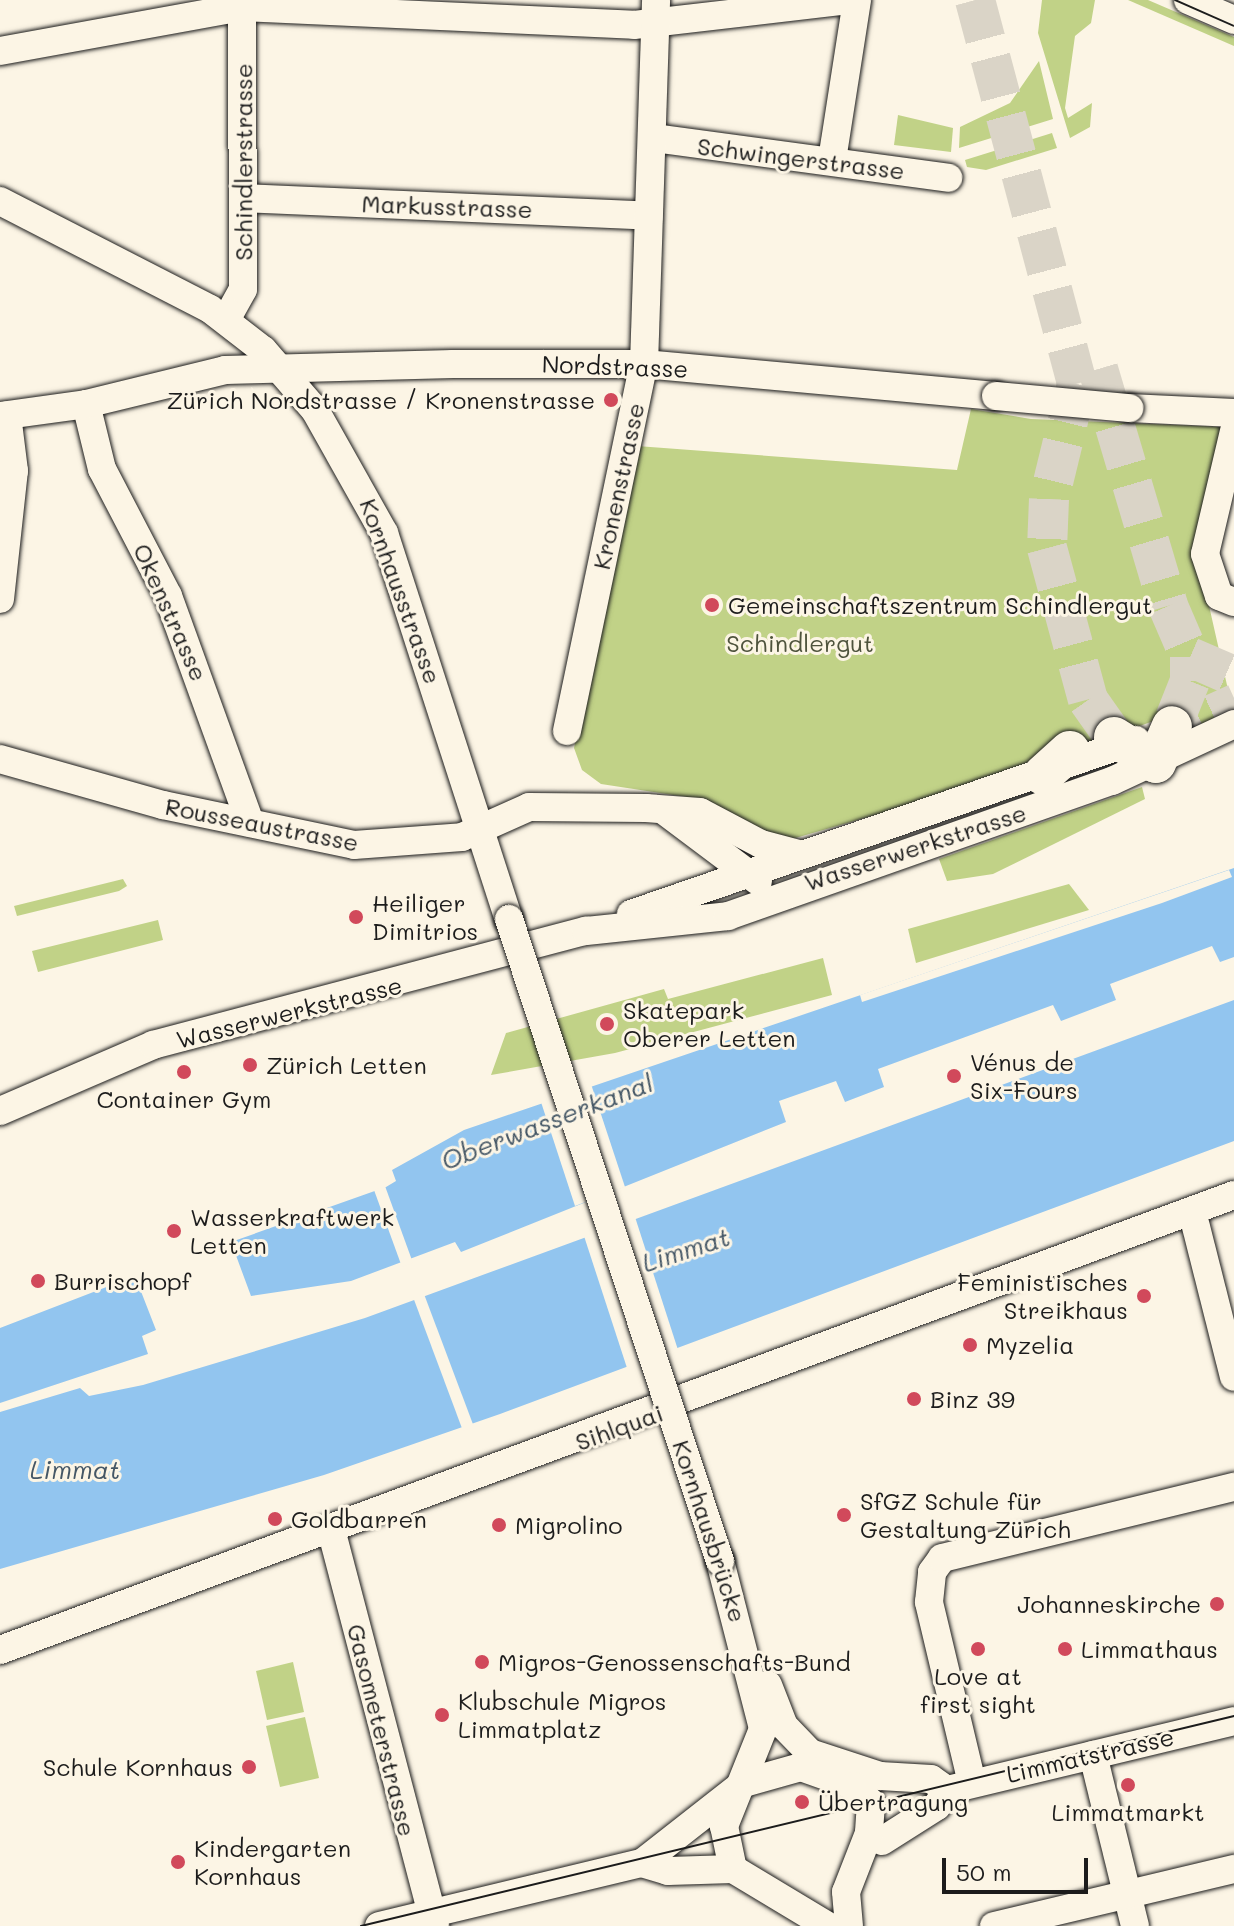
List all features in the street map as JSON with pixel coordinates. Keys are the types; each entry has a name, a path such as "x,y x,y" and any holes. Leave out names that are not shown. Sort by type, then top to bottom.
{"highway":[{"path":"1117,740 1156,763 1172,726"}],"street":[{"path":"0,51 242,3 656,12 854,0 832,160"},
{"path":"1188,0 1234,20"},
{"name":"Schindlerstrasse","path":"226,320 243,289 242,3"},
{"name":"Kronenstrasse","path":"567,731 644,364 656,12"},
{"name":"Schwingerstrasse","path":"654,138 948,178"},
{"name":"Markusstrasse","path":"244,198 649,216"},
{"name":"Kornhausstrasse","path":"0,201 226,320 282,370 372,505 482,828 509,919"},
{"name":"Nordstrasse","path":"3,416 86,404 225,370 644,364 1129,408 1234,413"},
{"name":"Okenstrasse","path":"86,404 102,469 168,596 250,823"},
{"path":"0,599 14,471 3,416"},
{"path":"1226,599 1205,554 1234,431"},
{"name":"Wasserwerkstrasse","path":"690,903 728,916 781,892 1156,763 1234,724"},
{"name":"Wasserwerkstrasse","path":"0,1111 153,1045 690,903 802,855 1117,740 1172,726"},
{"name":"Rousseaustrasse","path":"0,759 250,823 371,846 435,843 482,828 529,807 700,812 746,838 802,855"},
{"path":"666,812 747,876 781,892"},
{"path":"690,903 702,863 691,833"},
{"path":"746,838 747,876"},
{"name":"Kornhausbrücke","path":"509,919 746,1642"},
{"name":"Sihlquai","path":"0,1650 332,1533 1234,1195"},
{"path":"1192,1211 1234,1377"},
{"path":"960,1787 929,1602 932,1572 942,1558 1234,1487"},
{"name":"Gasometerstrasse","path":"332,1533 432,1920"},
{"path":"746,1642 796,1741 823,1759 880,1776 931,1779 960,1787"},
{"path":"733,1869 724,1826 744,1783 763,1729 746,1642"},
{"name":"Limmatstrasse","path":"960,1787 1234,1721"},
{"path":"1093,1755 1135,1926"},
{"path":"379,1926 432,1920 642,1863 744,1783 801,1767 859,1789 873,1811 857,1868 846,1892 849,1926"},
{"path":"880,1776 892,1806 882,1841"},
{"path":"857,1868 882,1841 937,1806 960,1787"},
{"path":"642,1863 668,1871 733,1869 828,1926"},
{"path":"994,1926 1234,1869"}],"green space":[{"path":"1042,0 1095,0 1091,23 1075,36 1065,108 1068,118 1092,103 1090,127 1070,138 1038,33"},
{"path":"1128,0 1148,0 1234,37 1234,46"},
{"path":"1039,61 1053,119 959,148 960,127 1010,103"},
{"path":"898,115 953,128 951,152 894,145"},
{"path":"1052,133 1057,148 986,170 967,167 965,160"},
{"name":"Schindlergut","path":"971,409 1031,419 1224,427 1200,566 1234,716 1200,742 1156,720 989,782 792,839 767,835 693,798 601,784 582,770 574,748 637,446 957,470"},
{"path":"1142,787 1145,799 993,874 947,881 939,859"},
{"path":"123,879 127,886 119,891 17,916 14,906"},
{"path":"1069,884 1089,910 916,963 908,929"},
{"path":"158,920 163,940 38,972 32,951"},
{"path":"823,958 832,995 615,1053 491,1075 506,1033 664,989 668,999"},
{"path":"293,1662 304,1712 267,1720 256,1671"},
{"path":"305,1717 319,1778 280,1787 266,1726"}],"water":[{"name":"Limmat","path":"1234,868 1234,957 1220,962 1212,946 1110,984 1116,1000 1061,1021 1053,1005 878,1069 884,1087 845,1102 836,1081 779,1101 786,1122 461,1252 455,1242 351,1281 251,1296 231,1242 386,1187 396,1181 392,1170 464,1130"},
{"name":"Limmat","path":"1234,1000 1234,1141 500,1414 324,1475 0,1569 0,1412 80,1388 89,1396 143,1385 365,1318"},
{"name":"Limmat","path":"135,1276 156,1330 142,1336 148,1354 0,1403 0,1328"}],"pier":[{"path":"1229,870 1232,877 1162,903 862,1002 860,995"},
{"path":"590,1081 625,1187 575,1206 540,1099"},
{"path":"385,1186 413,1263 402,1267 374,1190"},
{"path":"635,1217 679,1353 628,1371 584,1236"},
{"path":"424,1294 474,1427 463,1431 413,1297"}],"tunnel":[{"path":"975,0 1077,384 1049,499 1047,548 1088,700 1114,737"},
{"path":"1098,369 1168,606 1190,657 1190,681 1172,726"},
{"path":"1190,657 1234,676"},
{"path":"1172,726 1234,698"}],"tram line":[{"path":"1175,0 1234,26"},
{"path":"361,1926 1234,1716"}],"place":[{"name":"Zürich Nordstrasse / Kronenstrasse","path":"611,400"},
{"name":"Gemeinschaftszentrum Schindlergut","path":"712,605"},
{"name":"Heiliger Dimitrios","path":"356,917"},
{"name":"Skatepark Oberer Letten","path":"607,1024"},
{"name":"Zürich Letten","path":"250,1065"},
{"name":"Container Gym","path":"184,1072"},
{"name":"Vénus de Six-Fours","path":"954,1076"},
{"name":"Wasserkraftwerk Letten","path":"174,1231"},
{"name":"Burrischopf","path":"38,1281"},
{"name":"Feministisches Streikhaus","path":"1144,1296"},
{"name":"Myzelia","path":"970,1345"},
{"name":"Binz 39","path":"914,1399"},
{"name":"SfGZ Schule für Gestaltung Zürich","path":"844,1515"},
{"name":"Goldbarren","path":"275,1519"},
{"name":"Migrolino","path":"499,1525"},
{"name":"Johanneskirche","path":"1217,1604"},
{"name":"Love at first sight","path":"978,1649"},
{"name":"Limmathaus","path":"1065,1649"},
{"name":"Migros-Genossenschafts-Bund","path":"482,1662"},
{"name":"Klubschule Migros Limmatplatz","path":"442,1715"},
{"name":"Schule Kornhaus","path":"249,1767"},
{"name":"Limmatmarkt","path":"1128,1785"},
{"name":"Übertragung","path":"802,1802"},
{"name":"Kindergarten Kornhaus","path":"178,1862"}],"water label":[{"name":"Oberwasserkanal","path":"547,1122"}]}
